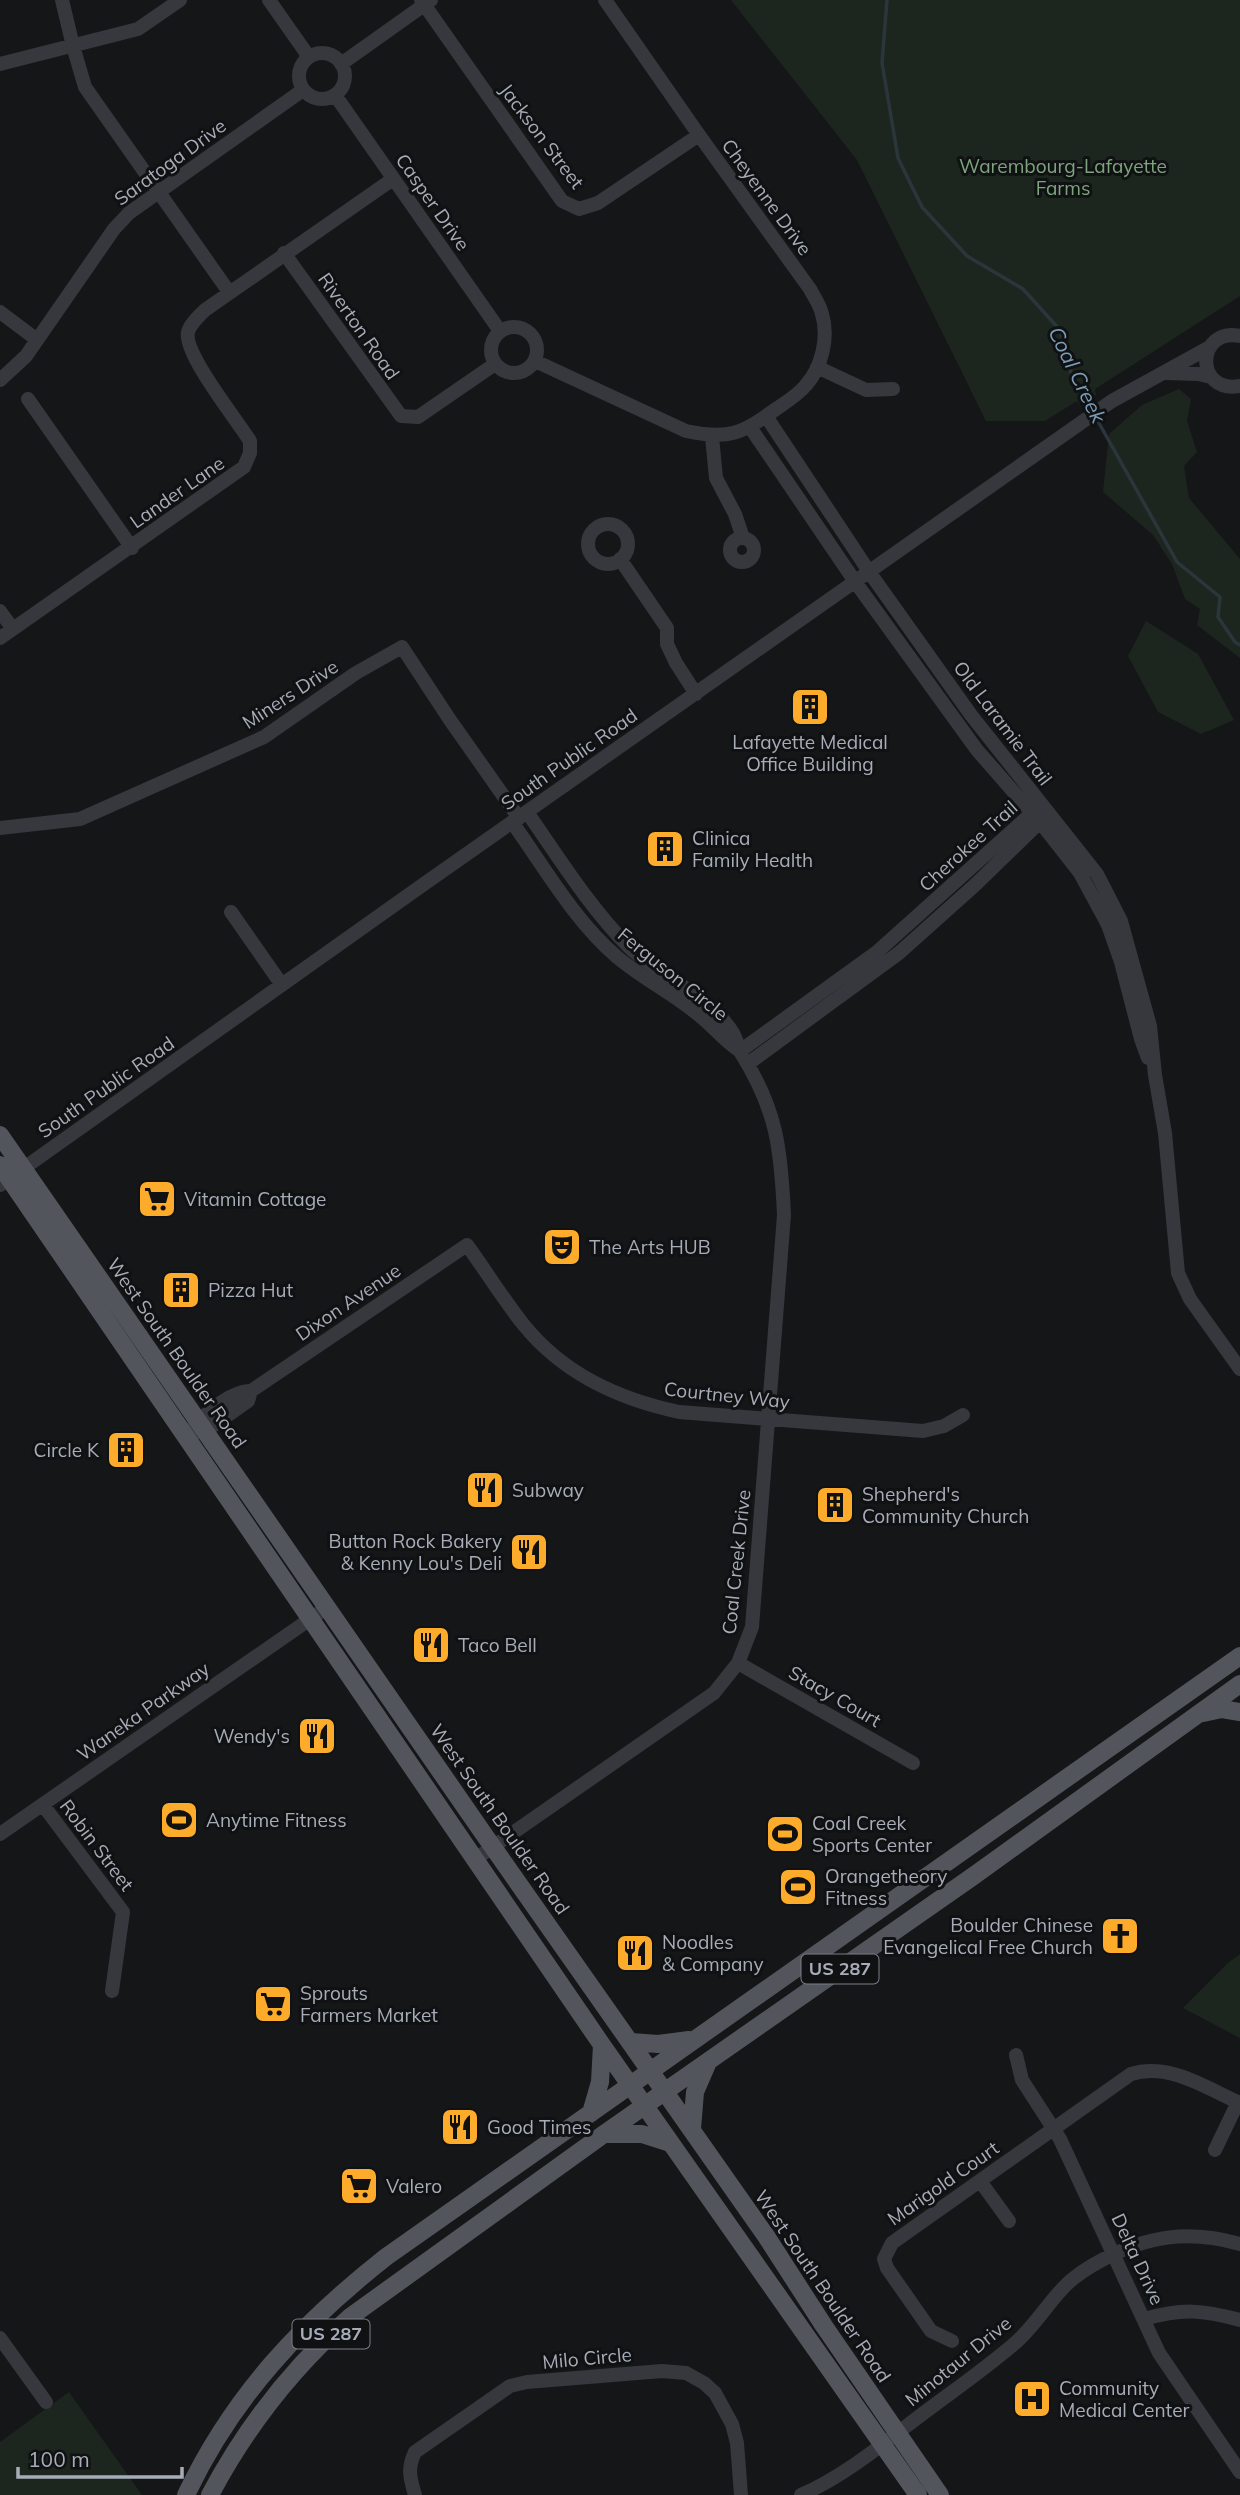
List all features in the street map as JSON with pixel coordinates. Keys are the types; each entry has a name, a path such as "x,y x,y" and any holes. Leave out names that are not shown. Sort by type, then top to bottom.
{"main road":[{"path":"0,1135 8,1174"},
{"name":"West South Boulder Road","path":"8,1174 201,1425 492,1847 766,2236 890,2438 918,2495"},
{"name":"West South Boulder Road","path":"8,1174 310,1620 670,2143 890,2438 940,2495"},
{"name":"US 287","path":"186,2495 198,2469 234,2410 271,2363 314,2317 386,2257 1240,1656"},
{"path":"1238,1689 1236,1672 1240,1666"},
{"name":"US 287","path":"210,2495 255,2420 274,2396 333,2332 369,2303 604,2134 1238,1689"},
{"path":"1197,1716 1222,1709 1240,1712"},
{"path":"631,2042 658,2044 696,2039"},
{"path":"591,2113 600,2081 602,2045"},
{"path":"692,2129 695,2092 708,2063"},
{"path":"604,2134 642,2134 670,2143"}],"street":[{"path":"62,0 85,87 229,292"},
{"path":"0,64 138,29 180,0"},
{"path":"269,0 309,57"},
{"name":"Cheyenne Drive","path":"605,0 810,289 822,313 824,346 817,367 799,393 766,416"},
{"path":"341,64 425,2"},
{"name":"Jackson Street","path":"425,2 562,201 579,209 598,203 699,135"},
{"path":"327,53 341,64 344,84 335,95 314,98 303,90 299,75 304,61 309,57 327,53"},
{"name":"Saratoga Drive","path":"0,380 16,367 75,288 114,229 129,213 303,90"},
{"name":"Casper Drive","path":"335,95 500,331"},
{"name":"Lander Lane","path":"0,638 244,467 250,453 250,441 196,361 189,346 188,332 196,320 229,292 393,178"},
{"name":"Riverton Road","path":"284,253 398,414 406,418 418,417 495,364"},
{"path":"0,312 36,339"},
{"name":"South Public Road","path":"8,1174 282,985 1112,401 1210,347 1217,339 1233,336 1240,326"},
{"path":"519,328 531,334 537,346 535,360 527,370 513,374 506,372 495,364 492,343 500,331 519,328"},
{"path":"1210,347 1206,362 1211,377"},
{"path":"535,360 686,432 712,437 727,435 750,427 766,416"},
{"path":"817,367 866,390 893,388"},
{"name":"South Public Road","path":"1165,373 1199,374 1211,377 1223,386 1240,386"},
{"path":"28,399 132,548"},
{"name":"Old Laramie Trail","path":"766,416 870,573 1039,815"},
{"name":"Old Laramie Trail","path":"750,427 856,583 977,750 1097,874 1121,920 1150,1026 1154,1075 1165,1133 1178,1273 1190,1299 1240,1369"},
{"path":"712,437 716,478 735,514 743,538"},
{"path":"621,559 667,628 667,644 696,694"},
{"path":"0,611 13,629"},
{"name":"Miners Drive","path":"0,828 80,818 264,737 356,673 402,647 519,817"},
{"name":"Cherokee Trail","path":"744,1057 899,953 975,886 1039,815"},
{"name":"Ferguson Circle","path":"519,817 593,934 617,957 699,1015 744,1057 770,1107 781,1154 785,1215 780,1259"},
{"path":"231,912 282,985"},
{"name":"Dixon Avenue","path":"186,1436 201,1425 248,1401 251,1391 467,1245"},
{"name":"Courtney Way","path":"467,1245 523,1324 546,1350 581,1376 612,1393 646,1405 679,1412 923,1431 944,1426 962,1415"},
{"name":"Coal Creek Drive","path":"474,1860 714,1693 738,1663 752,1627 780,1259"},
{"name":"Waneka Parkway","path":"0,1834 326,1608"},
{"name":"Stacy Court","path":"738,1663 913,1763"},
{"name":"Robin Street","path":"43,1805 123,1913 112,1992"},
{"name":"Delta Drive","path":"1016,2055 1022,2080 1054,2128 1159,2353 1240,2472"},
{"name":"Marigold Court","path":"952,2341 931,2331 887,2269 884,2259 892,2243 1131,2074 1145,2070 1168,2071 1239,2103"},
{"path":"1215,2150 1239,2103"},
{"path":"980,2181 1009,2221"},
{"name":"Minotaur Drive","path":"810,2493 890,2438 1017,2342 1065,2286 1083,2270 1114,2254 1157,2238 1214,2236 1240,2244"},
{"path":"1144,2319 1189,2310 1209,2311 1240,2320"},
{"path":"0,2337 46,2402"},
{"path":"0,2365 13,2356"},
{"name":"Milo Circle","path":"415,2495 409,2474 415,2452 501,2391 527,2382 663,2371 686,2373 704,2383 721,2402 732,2424 737,2443 741,2495"}],"green space":[{"name":"Warembourg-Lafayette Farms","path":"731,0 1240,0 1240,296 1095,389 1096,395 1079,404 1077,401 1045,421 986,421 857,160"},
{"path":"1179,389 1191,399 1187,421 1197,452 1184,466 1189,498 1240,559 1240,658 1197,625 1200,609 1185,599 1172,564 1153,535 1103,492 1109,434 1142,405"},
{"path":"1146,621 1198,654 1234,720 1201,734 1158,712 1128,656"},
{"path":"1240,1954 1240,2038 1183,2008"},
{"path":"69,2392 142,2495 0,2495 0,2442"}],"waterway":[{"name":"Coal Creek","path":"887,0 882,63 898,158 922,207 967,256 1023,289 1060,330 1071,373 1092,410"},
{"name":"Coal Creek","path":"1095,416 1177,562 1220,597 1218,617 1240,645"}],"place":[{"name":"Lafayette Medical Office Building","path":"810,707"},
{"name":"Clinica Family Health","path":"665,849"},
{"name":"Vitamin Cottage","path":"157,1199"},
{"name":"The Arts HUB","path":"562,1247"},
{"name":"Pizza Hut","path":"181,1290"},
{"name":"Circle K","path":"126,1450"},
{"name":"Subway","path":"485,1490"},
{"name":"Shepherd's Community Church","path":"835,1505"},
{"name":"Button Rock Bakery & Kenny Lou's Deli","path":"529,1552"},
{"name":"Taco Bell","path":"431,1645"},
{"name":"Wendy's","path":"317,1736"},
{"name":"Anytime Fitness","path":"179,1820"},
{"name":"Coal Creek Sports Center","path":"785,1834"},
{"name":"Orangetheory Fitness","path":"798,1887"},
{"name":"Boulder Chinese Evangelical Free Church","path":"1120,1936"},
{"name":"Noodles & Company","path":"635,1953"},
{"name":"Sprouts Farmers Market","path":"273,2004"},
{"name":"Good Times","path":"460,2127"},
{"name":"Valero","path":"359,2186"},
{"name":"Community Medical Center","path":"1032,2399"}]}
